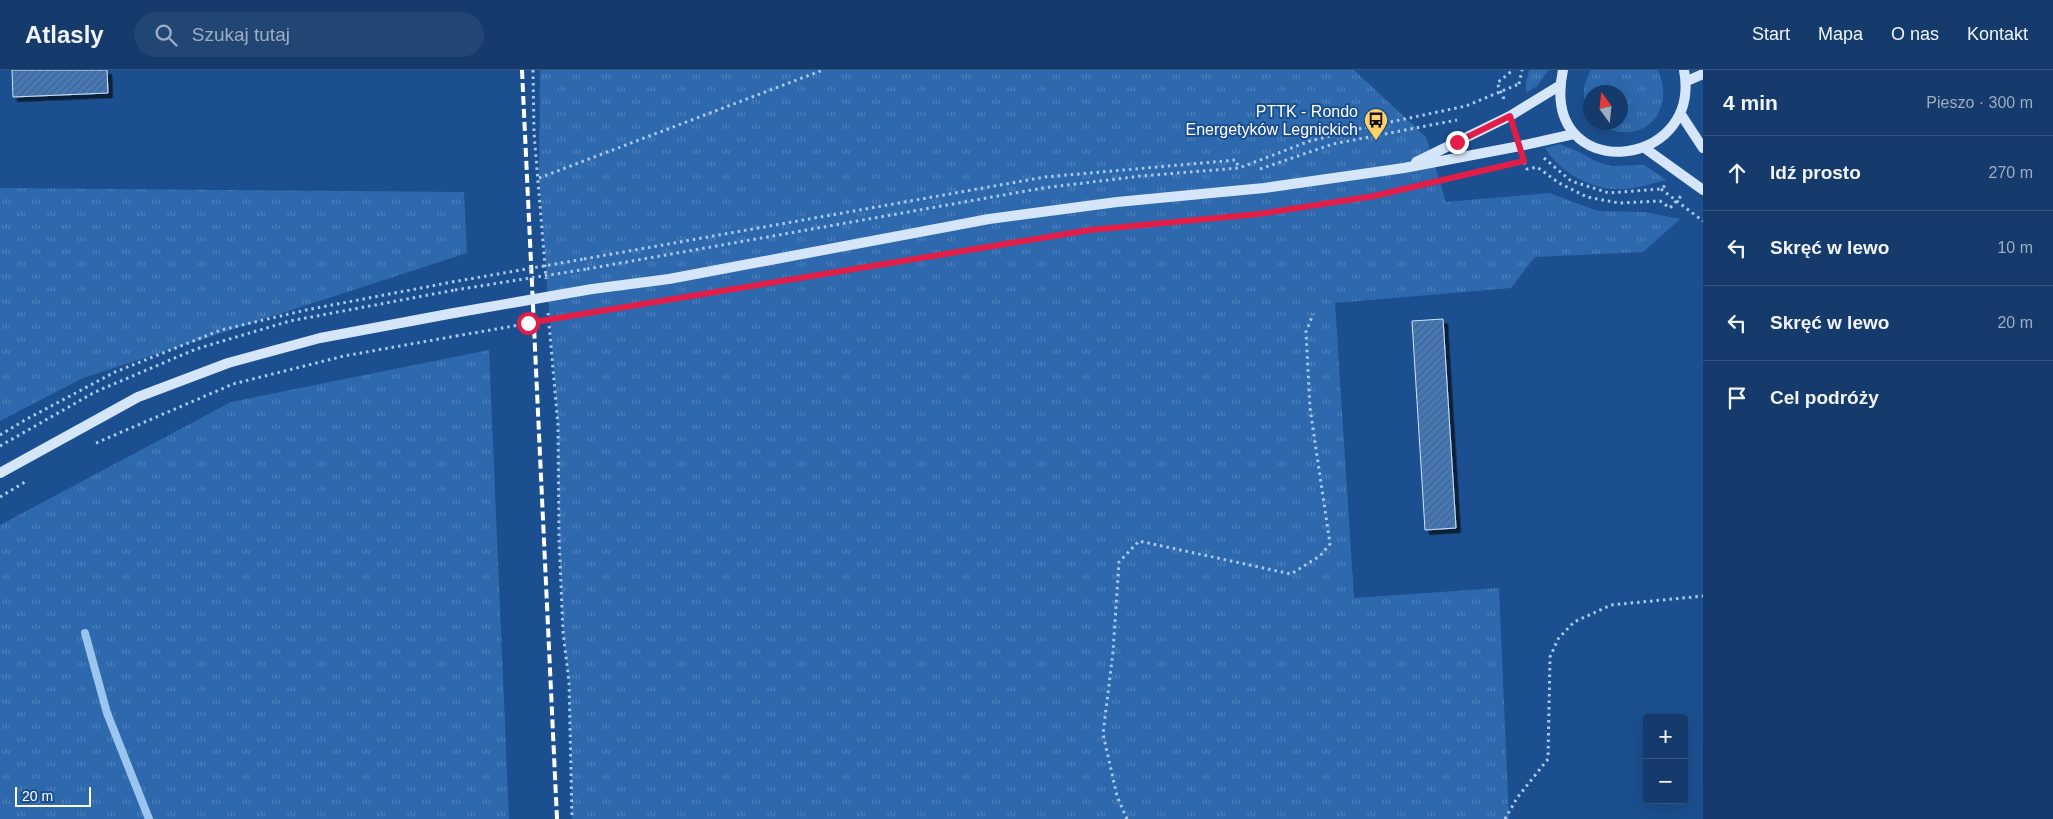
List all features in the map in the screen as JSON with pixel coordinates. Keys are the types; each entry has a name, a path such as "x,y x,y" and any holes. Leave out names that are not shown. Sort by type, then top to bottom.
{"street":[{"path":"1563,70 1559,86 1561,106 1574,134 1604,150 1625,153 1646,149 1661,141 1673,130 1682,116 1687,99 1687,81 1684,70"},
{"path":"1687,81 1703,74"},
{"path":"1404,168 1510,116 1559,86"},
{"path":"1682,116 1703,148"},
{"path":"0,473 138,397 228,363 320,338 592,289 670,279 989,219 1117,202 1264,188 1404,168 1574,134"},
{"path":"1646,149 1703,190"}],"path":[{"path":"533,70 534,133 546,286"},
{"path":"539,178 823,70"},
{"path":"1496,104 1504,101 1496,83 1513,70"},
{"path":"455,290 587,269 1043,188 1140,176 1239,168 1310,142 1366,127 1466,106 1519,84"},
{"path":"1259,169 1334,144 1465,117"},
{"path":"1520,146 1527,169 1537,167 1559,184 1587,197 1619,203 1660,201 1670,208 1692,182"},
{"path":"1518,162 1533,159"},
{"path":"0,435 115,372 221,330 306,310 545,265 1046,177 1236,160 1240,174"},
{"path":"1571,181 1609,193 1661,190 1681,173"},
{"path":"89,446 233,384 344,356 600,310 1090,230 1259,214 1374,196 1421,185"},
{"path":"1661,190 1703,221"},
{"path":"548,305 558,425 559,538 563,632 568,682 572,819"},
{"path":"1127,819 1117,796 1103,734 1113,652 1119,562 1139,541 1291,574 1320,556 1330,544 1310,408 1306,332 1313,314"},
{"path":"0,498 32,478"},
{"path":"1505,819 1517,798 1548,759 1550,657 1558,638 1574,622 1611,605 1703,596"}],"green space":[{"path":"540,70 1354,70 1426,137 1446,202 1549,193 1598,211 1644,212 1680,219 1643,252 1535,257 1511,288 1335,303 1354,598 1499,588 1509,819 572,819 569,682 563,632 559,538 558,425 539,178"},
{"path":"1529,70 1549,70 1537,86 1526,93 1526,83"},
{"path":"1591,70 1658,70 1663,86 1663,101 1658,113 1650,123 1640,130 1627,132 1612,130 1628,130 1628,85 1585,85"},
{"path":"1560,144 1595,161 1611,166 1644,165 1667,180 1625,189 1613,189 1590,184 1560,166 1545,148"},
{"path":"0,188 464,192 467,253 83,378 0,421"},
{"path":"489,350 509,819 0,819 0,525 231,402"}],"building":[{"path":"12,70 107,70 108,93 13,97"},
{"path":"1443,319 1456,528 1425,530 1412,321"}],"waterway":[{"path":"85,633 107,713 149,819"}],"railway":[{"path":"522,70 557,819"}],"place":[{"name":"PTTK - Rondo Energetyków Legnickich","path":"1376,141"}],"route":[{"path":"528,323 1090,230 1259,214 1374,196 1524,161 1510,116 1457,142"}]}
